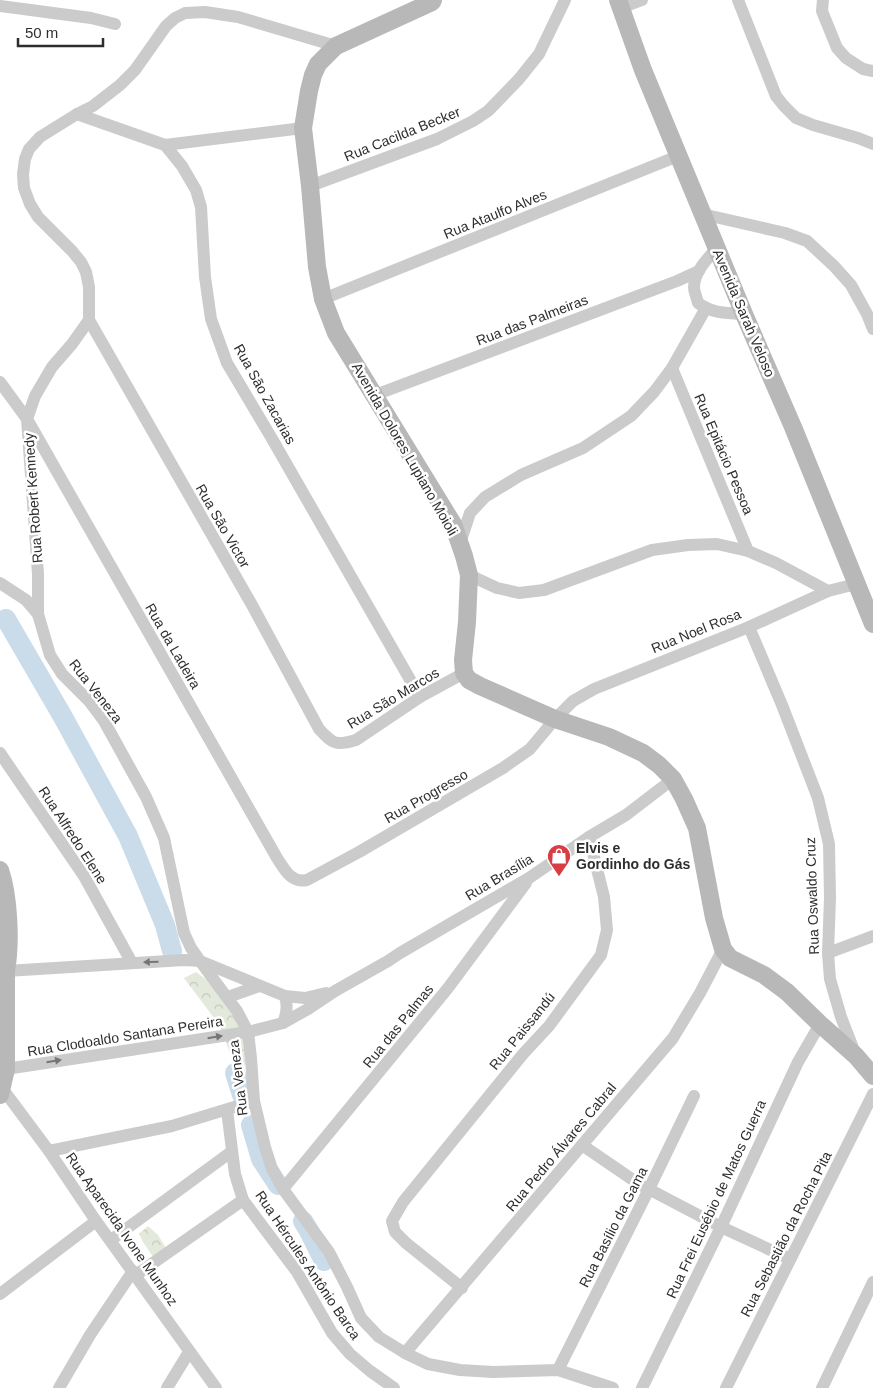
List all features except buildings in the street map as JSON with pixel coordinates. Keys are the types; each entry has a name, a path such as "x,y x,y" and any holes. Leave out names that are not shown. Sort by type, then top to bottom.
{"main road":[{"path":"336,46 433,0"},
{"name":"Avenida Sarah Veloso","path":"620,4 643,70 678,156 873,624"},
{"name":"Avenida Dolores Lupiano Moioli","path":"336,46 318,64 313,76 303,128 317,267 323,300 336,333 453,524 464,556 468,575 463,660 464,673"},
{"path":"464,673 469,680 480,686 555,719 609,737 643,753 659,765 673,779 697,828 714,918 723,949 730,958 764,975 787,992 867,1066"},
{"path":"0,870 5,883 8,925 5,959 6,1068 1,1091"}],"street":[{"name":"Rua Cacilda Becker","path":"310,186 437,139 473,121 488,111 520,79 540,54 565,0"},
{"path":"620,4 642,0"},
{"path":"738,0 776,96 784,106 796,118 873,144"},
{"path":"823,0 822,11 837,48 846,58 863,69 873,71"},
{"path":"0,6 91,18 115,24"},
{"path":"88,320 89,287 86,272 72,251 38,217 30,204 24,188 23,174 29,149 40,137 93,106 120,85 135,70 166,26 175,18 185,13 205,12 238,17 336,46"},
{"path":"77,114 165,145 303,128"},
{"name":"Rua São Zacarias","path":"165,145 182,166 196,190 201,207 205,277 212,319 227,362 420,697"},
{"name":"Rua Ataulfo Alves","path":"323,300 678,156"},
{"path":"702,214 784,233 807,241 851,285 868,314 873,329"},
{"path":"717,248 702,264 699,271 694,286 698,303 708,310 721,313 744,314"},
{"name":"Rua das Palmeiras","path":"375,395 699,271"},
{"path":"460,543 470,513 485,497 521,475 583,448 631,416 654,392 672,368 706,308"},
{"name":"Rua Robert Kennedy","path":"38,614 38,574 27,419 35,396 52,367 72,344 88,320"},
{"name":"Rua São Victor","path":"88,320 252,606 319,729 327,738 335,743"},
{"name":"Rua Epitácio Pessoa","path":"672,368 748,551"},
{"name":"Rua da Ladeira","path":"0,382 27,419 277,858 291,877 300,882"},
{"path":"468,575 497,588 519,592 544,590 652,550 688,545 717,544 748,551 776,563 828,591"},
{"name":"Rua Veneza","path":"0,583 26,600 38,614 50,655 62,674 104,720 146,797 164,838 184,933 200,962 228,997 248,1032 254,1101 272,1169 283,1188 328,1252 361,1318 379,1337 428,1364 460,1370 493,1372 558,1370 613,1388"},
{"name":"Rua Noel Rosa","path":"555,719 573,701 594,689 749,626 828,591 856,584"},
{"name":"Rua Oswaldo Cruz","path":"749,626 782,704 818,798 829,844 828,953 830,979 841,1017 867,1066"},
{"name":"Rua São Marcos","path":"335,743 356,740 420,697 464,673"},
{"name":"Rua Progresso","path":"300,882 359,852 503,768 530,749 555,719"},
{"name":"Rua Alfredo Elene","path":"0,753 84,876 132,962"},
{"name":"Rua Brasília","path":"248,1032 283,1023 529,878 589,837 626,815 673,779"},
{"name":"Rua Paissandú","path":"462,1288 406,1244 395,1232 392,1221 403,1202 523,1054 549,1026 601,955 607,930 604,896 589,837"},
{"name":"Rua das Palmas","path":"283,1188 448,988 529,878"},
{"path":"828,953 873,936"},
{"name":"Rua Pedro Álvares Cabral","path":"405,1353 673,1038 723,949"},
{"name":"Rua Brasília","path":"5,959 132,962 184,960 200,962 285,996 305,998 335,991"},
{"path":"228,997 259,986"},
{"path":"283,1023 288,1006 285,996"},
{"name":"Rua Frei Eusébio de Matos Guerra","path":"642,1388 721,1227 798,1062 820,1024"},
{"name":"Rua Clodoaldo Santana Pereira","path":"6,1068 248,1032"},
{"name":"Rua Aparecida Ivone Munhoz","path":"1,1091 49,1151 96,1221 216,1388"},
{"name":"Rua Sebastião da Rocha Pita","path":"726,1388 873,1094"},
{"name":"Rua Basílio da Gama","path":"558,1370 694,1096"},
{"path":"49,1151 172,1126 254,1101"},
{"name":"Rua Hércules Antônio Barca","path":"227,1110 231,1152 243,1200 297,1272 332,1333 350,1354 394,1388"},
{"path":"582,1145 639,1184 721,1227 790,1259"},
{"path":"111,1240 231,1152"},
{"path":"59,1388 90,1335 134,1273 243,1200"},
{"path":"0,1294 96,1221"},
{"path":"822,1388 873,1282"},
{"path":"166,1388 189,1352"}],"green space":[{"path":"196,972 215,986 239,1025 249,1048 246,1063 238,1075 220,1026 184,978"},
{"path":"148,1226 158,1235 166,1248 153,1257 139,1234"}],"waterway":[{"path":"6,619 63,717 128,836 165,925 172,951"},
{"path":"235,1073 242,1095"},
{"path":"251,1125 261,1159 278,1185"},
{"path":"303,1221 324,1261"}],"place":[{"name":"Elvis e Gordinho do Gás","path":"559,877"}]}
